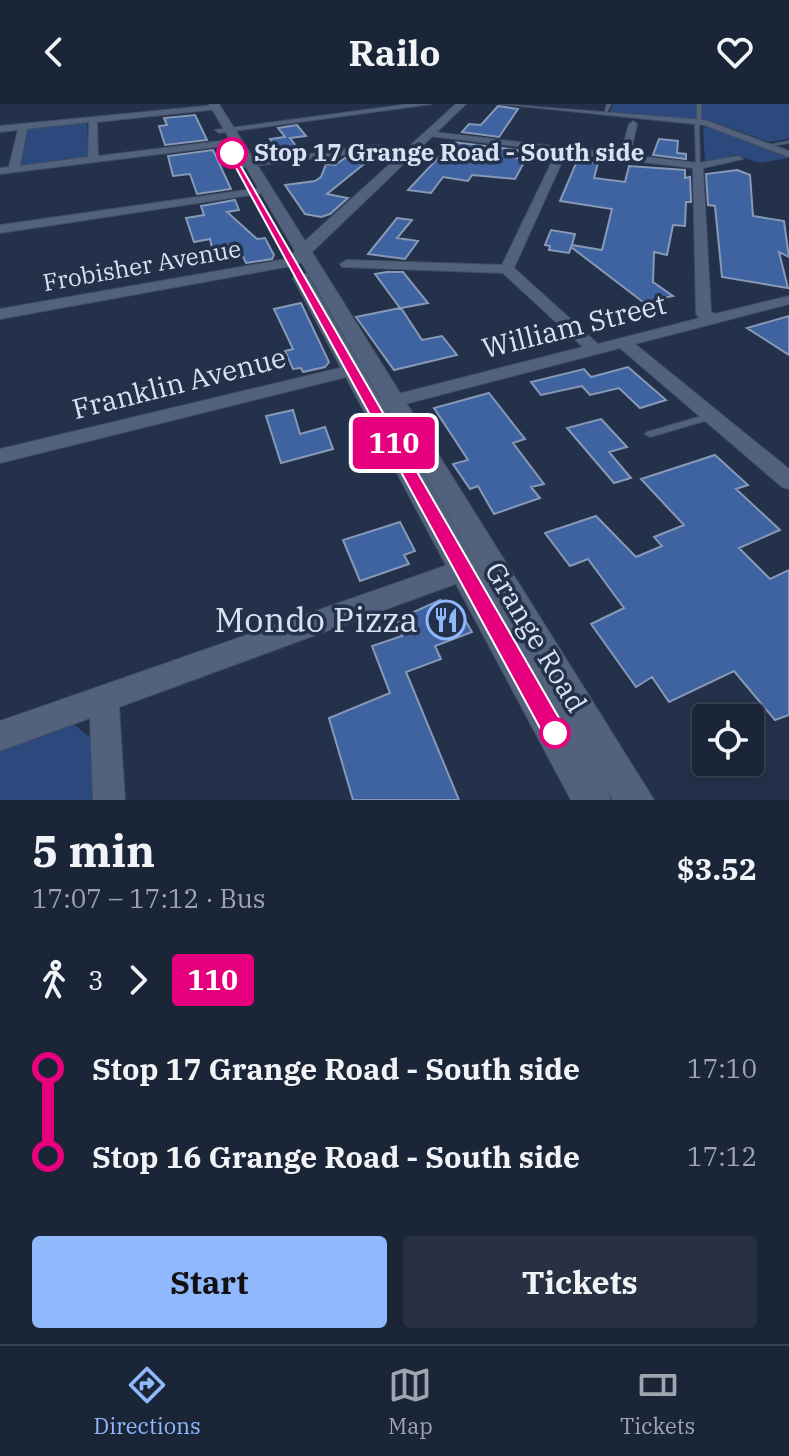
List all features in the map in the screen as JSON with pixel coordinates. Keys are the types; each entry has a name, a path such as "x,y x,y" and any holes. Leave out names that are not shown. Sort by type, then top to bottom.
{"main road":[{"path":"302,259 417,152 429,133 461,104"},
{"path":"302,259 321,237 417,152 443,135 475,104"},
{"name":"Grange Road","path":"211,106 383,404 635,800"},
{"name":"Grange Road","path":"260,191 294,235 302,259"},
{"path":"294,235 308,239 321,237"},
{"name":"Grange Road","path":"383,404 465,570 592,800"}],"street":[{"path":"361,104 371,111"},
{"path":"224,130 428,104"},
{"path":"504,104 607,109 698,124 770,145 789,154"},
{"path":"0,129 211,106"},
{"path":"93,120 93,159"},
{"path":"625,157 633,124"},
{"path":"14,169 23,127"},
{"path":"429,133 698,166 738,159"},
{"path":"0,171 232,142"},
{"path":"244,164 374,148 417,152"},
{"path":"507,269 562,150"},
{"path":"698,166 704,314 712,319"},
{"path":"0,229 260,191"},
{"name":"Frobisher Avenue","path":"0,314 302,259"},
{"path":"347,264 507,269 595,350"},
{"name":"William Street","path":"383,404 789,300"},
{"path":"624,343 789,481"},
{"name":"Franklin Avenue","path":"0,456 362,368"},
{"path":"0,736 465,570"},
{"path":"104,698 109,800"}],"lane":[{"path":"698,166 699,104"},
{"path":"770,145 789,142"},
{"path":"650,434 712,416"}],"shaded area":[{"path":"613,104 789,104 789,139 769,142 717,123 610,112"},
{"path":"87,122 88,158 21,166 28,128"},
{"path":"703,127 718,129 789,158 760,163 735,155 705,163"},
{"path":"70,721 93,740 92,800 0,800 0,747"}],"building":[{"path":"498,106 518,109 499,137 462,132 469,124 481,125"},
{"path":"195,115 207,140 165,145 159,126 167,125 164,118"},
{"path":"297,125 306,136 290,138 301,152 282,155 270,139 285,137 278,128"},
{"path":"659,139 678,141 677,153 686,154 686,159 653,155"},
{"path":"453,142 518,150 513,158 526,159 515,179 472,175 468,181 443,177 431,193 408,190"},
{"path":"213,150 231,189 197,194 190,174 173,176 168,156"},
{"path":"345,158 369,160 327,194 348,198 330,214 321,217 305,214 285,185 315,181 321,177 326,164 335,165"},
{"path":"577,161 598,163 594,178 625,182 629,166 685,170 685,178 690,177 691,202 686,202 685,226 673,225 667,255 654,252 653,282 673,296 643,302 571,247 569,253 549,250 550,246 545,245 551,230 575,234 572,245 602,250 612,209 560,201"},
{"path":"737,170 750,175 753,216 784,221 789,257 779,252 788,288 722,277 715,206 708,205 706,174"},
{"path":"235,200 239,210 227,212 257,239 265,238 274,255 272,259 246,263 237,244 212,248 210,239 194,242 186,218 204,215 201,206"},
{"path":"397,218 412,220 397,238 418,241 405,259 368,254"},
{"path":"403,272 428,303 401,308 422,340 442,336 457,355 394,370 356,317 400,308 375,274"},
{"path":"301,303 329,362 325,367 303,372 301,368 293,369 285,351 293,349 274,309"},
{"path":"789,316 789,355 747,328"},
{"path":"628,367 666,400 640,408 619,388 590,395 582,386 541,395 531,382 584,369 591,377"},
{"path":"489,393 525,439 513,443 544,484 531,487 540,498 494,514 478,486 470,489 453,464 468,460 434,408"},
{"path":"293,410 300,434 325,427 333,449 281,463 266,416"},
{"path":"601,419 627,447 609,452 631,478 614,483 567,428"},
{"path":"715,455 748,485 736,489 780,530 739,548 770,579 789,570 789,715 775,720 734,671 669,702 652,677 636,687 591,624 624,608 588,559 570,566 545,533 596,516 636,557 662,546 654,537 684,525 641,479"},
{"path":"400,522 415,551 404,555 409,564 360,581 343,540"},
{"path":"440,600 457,606 472,632 435,646 441,659 406,672 459,800 353,800 329,718 390,693 372,646 402,636 396,620"}],"bus line":[{"name":"110","path":"232,153 555,733"}],"place":[{"name":"Stop 17 Grange Road - South side","path":"232,153"},
{"name":"Mondo Pizza","path":"446,620"}]}
